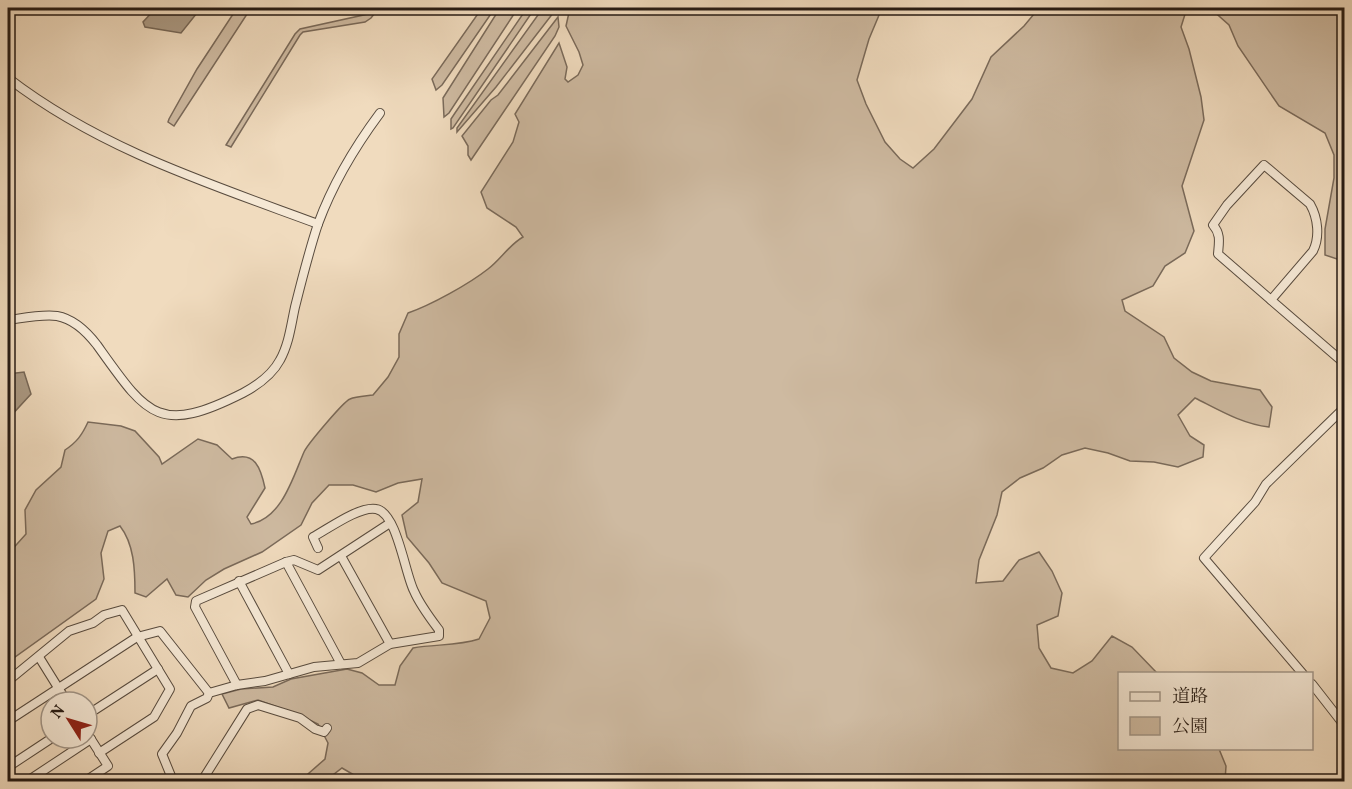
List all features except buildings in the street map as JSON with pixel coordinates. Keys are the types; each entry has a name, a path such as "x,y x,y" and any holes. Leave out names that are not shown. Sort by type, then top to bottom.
{"street":[{"path":"9,83 129,152 318,224"},
{"path":"8,320 57,316 81,328 92,338 130,391 146,407 160,414 174,416 191,414 252,388 270,375 280,360 288,341 318,224 340,174 355,147 380,113"},
{"path":"1271,300 1313,251 1316,244 1317,225 1310,204 1264,165 1227,205 1213,225 1220,238 1218,254 1271,300 1344,363"},
{"path":"1301,672 1204,558 1255,502 1266,484 1344,408"},
{"path":"170,782 171,776 162,754 177,733 191,706 207,698 209,693 237,685 265,681 314,667 358,663 390,644 439,636 439,630 413,590 398,536 380,510 375,508 359,511 313,537 318,548"},
{"path":"237,685 195,607 196,601 286,562 294,560 318,570 390,523"},
{"path":"341,556 390,644"},
{"path":"286,562 341,664"},
{"path":"240,581 289,674"},
{"path":"8,681 69,632 93,623 104,615 122,610 170,689 154,717 99,753"},
{"path":"8,721 138,637 160,631 209,693"},
{"path":"39,657 58,688"},
{"path":"99,707 159,669"},
{"path":"1313,686 1344,725"},
{"path":"209,782 206,776 247,709 258,705 300,718 315,729 324,732 327,728"},
{"path":"8,767 39,747"},
{"path":"26,782 70,750"},
{"path":"84,782 108,766 97,750"}],"green space":[{"path":"237,8 251,8 174,126 168,122 169,119 197,69"},
{"path":"372,8 379,8 365,22 303,32 231,147 226,145 300,29 368,14"},
{"path":"482,8 495,8 442,85 436,90 432,79"},
{"path":"500,8 518,8 449,113 444,117 443,98"},
{"path":"527,8 535,8 451,129 451,119"},
{"path":"543,8 557,8 496,87 457,132 457,128"},
{"path":"570,8 882,8 869,39 857,80 885,142 900,159 913,168 934,149 972,99 991,57 1024,26 1039,8 1187,8 1181,27 1201,97 1204,120 1182,186 1194,231 1185,253 1165,266 1153,286 1122,300 1125,311 1164,337 1174,358 1192,372 1211,381 1260,390 1272,407 1269,427 1240,420 1195,398 1178,415 1190,436 1204,445 1203,457 1178,467 1154,462 1130,461 1085,448 1062,455 1043,468 1020,478 1002,492 997,515 979,560 976,583 1003,581 1019,560 1039,552 1052,571 1062,593 1058,616 1037,625 1039,648 1051,668 1073,673 1092,661 1112,636 1132,647 1156,672 1118,672 1118,750 1219,750 1226,766 1225,781 366,782 342,768 325,781 300,781 325,759 328,743 318,724 258,700 229,708 222,694 241,689 273,687 291,679 347,669 362,673 379,685 395,685 400,666 413,648 463,643 479,639 490,618 486,601 442,583 407,537 402,515 418,502 422,479 398,483 376,492 353,485 329,485 312,503 301,525 262,552 206,580 188,597 176,595 167,579 146,597 135,593 134,566 125,533 120,526 108,531 101,553 104,579 96,599 8,662 8,554 26,534 25,510 36,490 61,467 65,450 79,438 88,422 121,426 135,431 159,457 162,464 198,439 217,445 232,459 246,457 251,459 259,468 265,488 247,517 251,524 262,520 271,514 285,495 304,452 333,415 350,399 373,395 388,377 399,357 399,334 408,313 438,300 471,281 493,265 523,237 516,227 487,208 481,192 513,142 519,122 515,114 559,43 567,67 565,79 568,82 578,75 583,65 566,26"},
{"path":"1204,8 1344,8 1344,259 1340,260 1325,255 1325,229 1334,178 1334,155 1325,133 1279,106 1238,46 1229,25 1211,9"},
{"path":"558,17 559,27 555,36 471,160 468,155 468,146 462,136 491,100 498,95"}],"shaded area":[{"path":"156,8 201,8 181,33 145,27 143,22"},
{"path":"24,372 31,394 8,419 8,374"}]}
